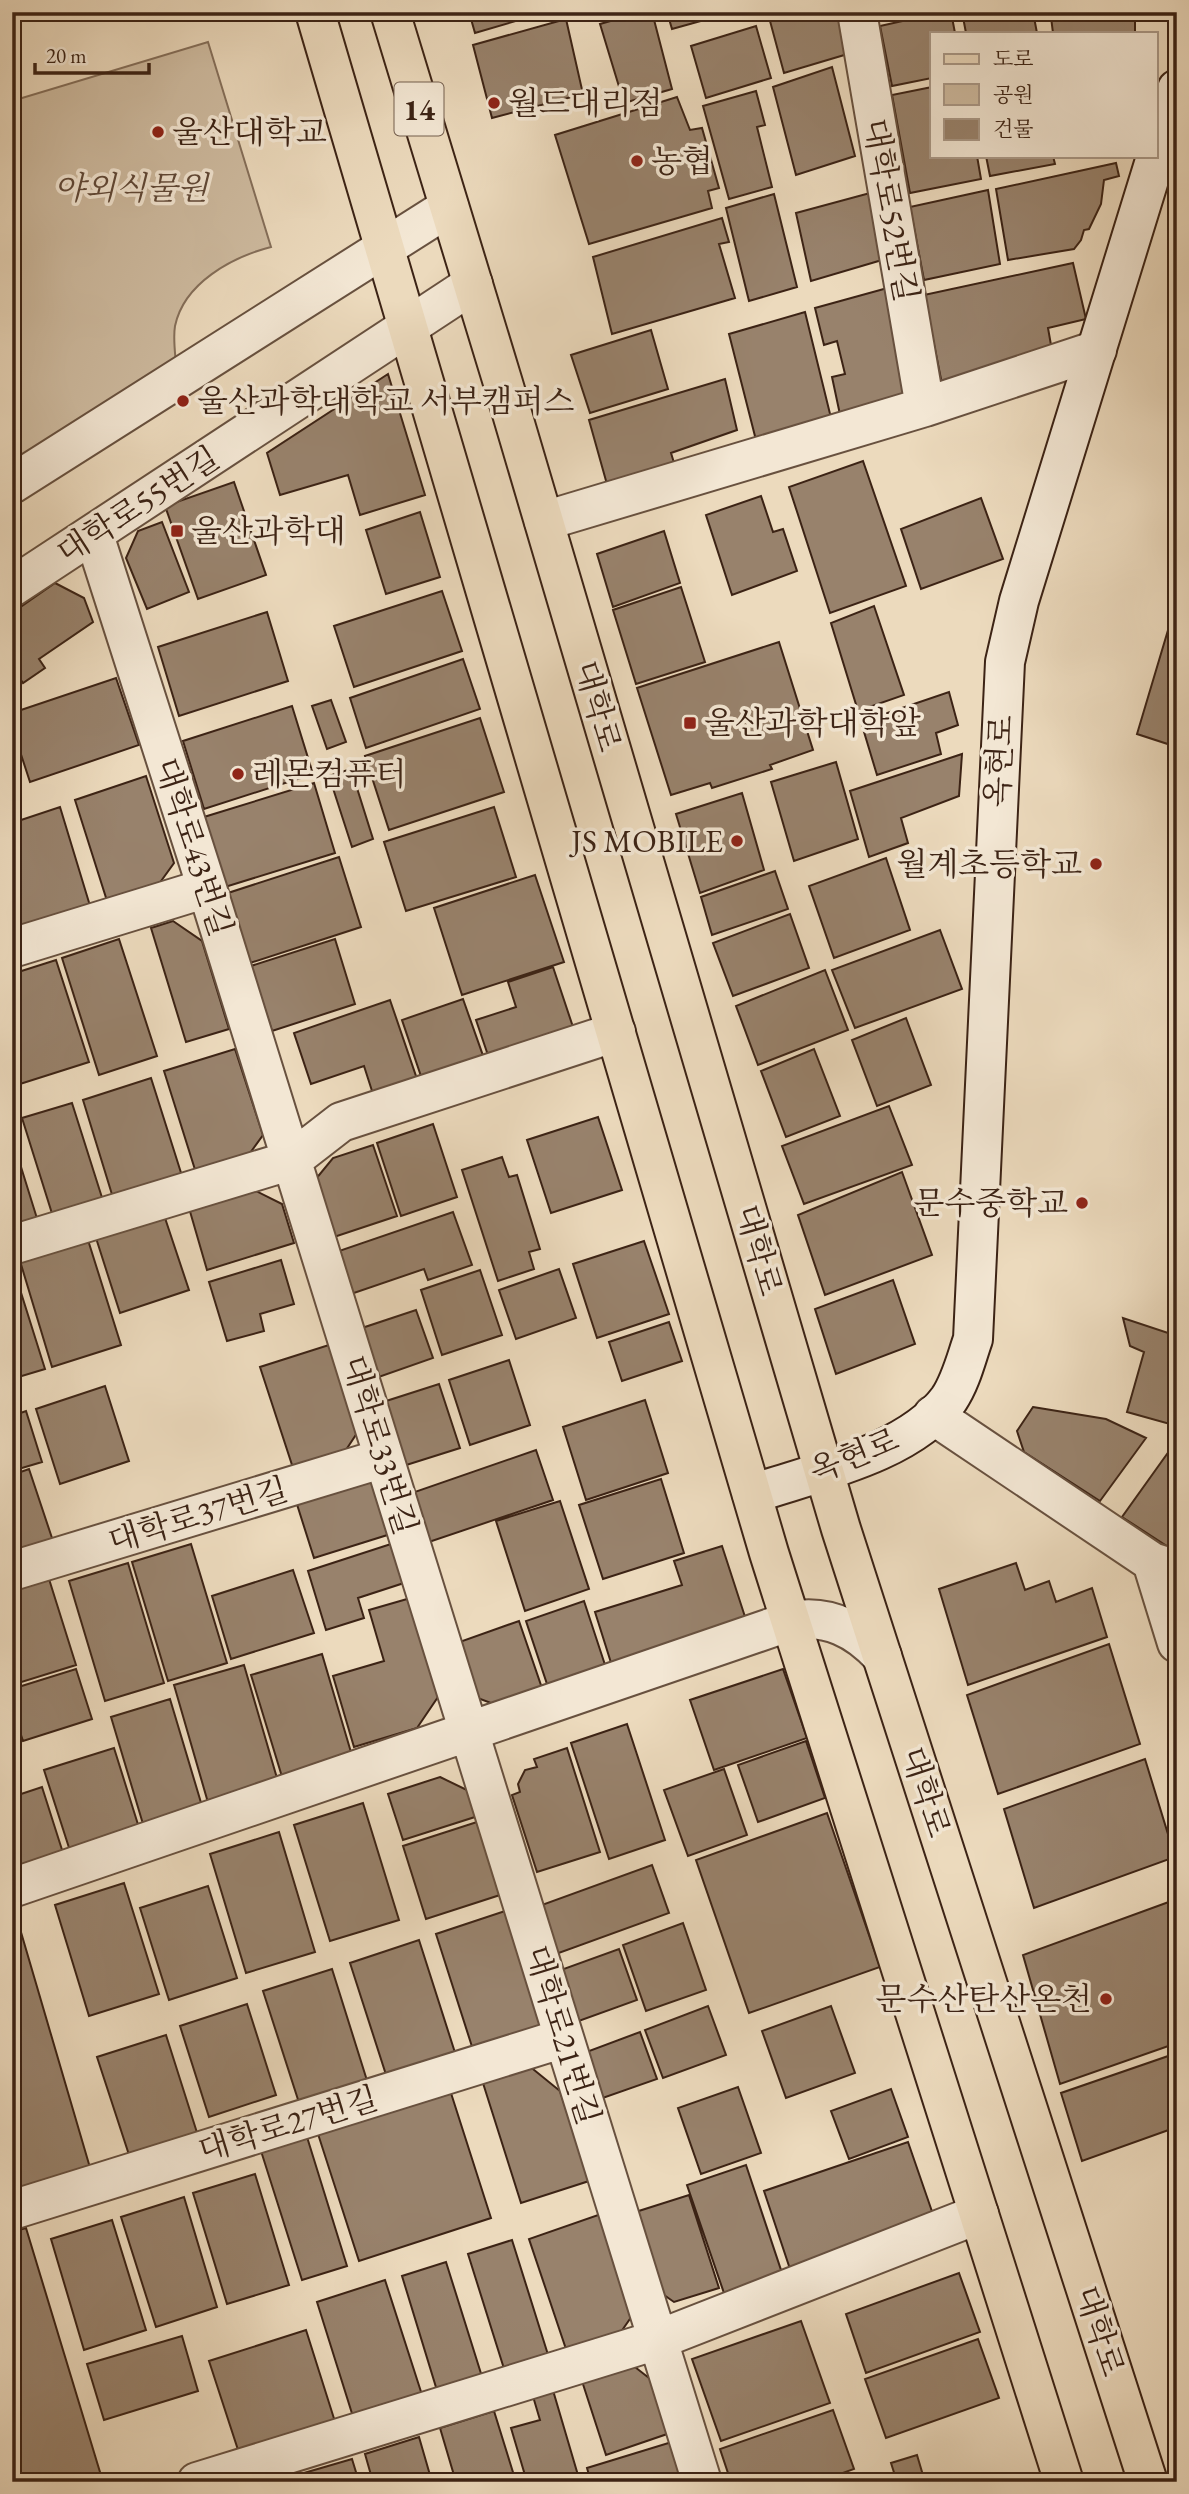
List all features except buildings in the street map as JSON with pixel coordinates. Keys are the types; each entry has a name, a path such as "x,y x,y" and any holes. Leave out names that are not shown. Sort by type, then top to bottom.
{"main road":[{"name":"14","path":"315,12 752,1494 1064,2482"},
{"name":"대학로","path":"390,12 544,521 823,1469 1148,2482"}],"street":[{"name":"대학로52번길","path":"857,12 925,407"},
{"name":"옥현로","path":"1158,151 1177,89"},
{"name":"옥현로","path":"752,1494 886,1448 933,1415 948,1400 958,1382 973,1339 999,727 1005,662 1019,601 1156,158"},
{"path":"12,484 449,206"},
{"name":"대학로55번길","path":"12,587 473,284"},
{"path":"544,521 925,407 1097,350"},
{"name":"대학로43번길","path":"94,535 292,1160"},
{"path":"12,948 207,888"},
{"path":"12,1245 292,1160 341,1122 616,1032"},
{"name":"대학로33번길","path":"292,1160 468,1731"},
{"path":"933,1415 1165,1566 1177,1643"},
{"name":"대학로37번길","path":"12,1571 384,1458"},
{"path":"12,1888 791,1621 810,1618 830,1621 860,1635 882,1656"},
{"name":"대학로21번길","path":"468,1731 702,2482"},
{"name":"대학로27번길","path":"12,2210 564,2038"},
{"path":"197,2482 657,2340 979,2214"}],"green space":[{"name":"야외식물원","path":"208,42 271,247 226,265 212,274 188,297 175,326 176,364 12,469 12,101"}],"place":[{"name":"월드대리점","path":"494,103"},
{"name":"울산대학교","path":"158,132"},
{"name":"농협","path":"637,161"},
{"name":"울산과학대학교 서부캠퍼스","path":"183,401"},
{"name":"울산과학대","path":"177,531"},
{"name":"울산과학대학앞","path":"690,723"},
{"name":"레몬컴퓨터","path":"238,774"},
{"name":"JS MOBILE","path":"737,841"},
{"name":"월계초등학교","path":"1096,864"},
{"name":"문수중학교","path":"1082,1203"},
{"name":"문수산탄산온천","path":"1106,1999"}]}
